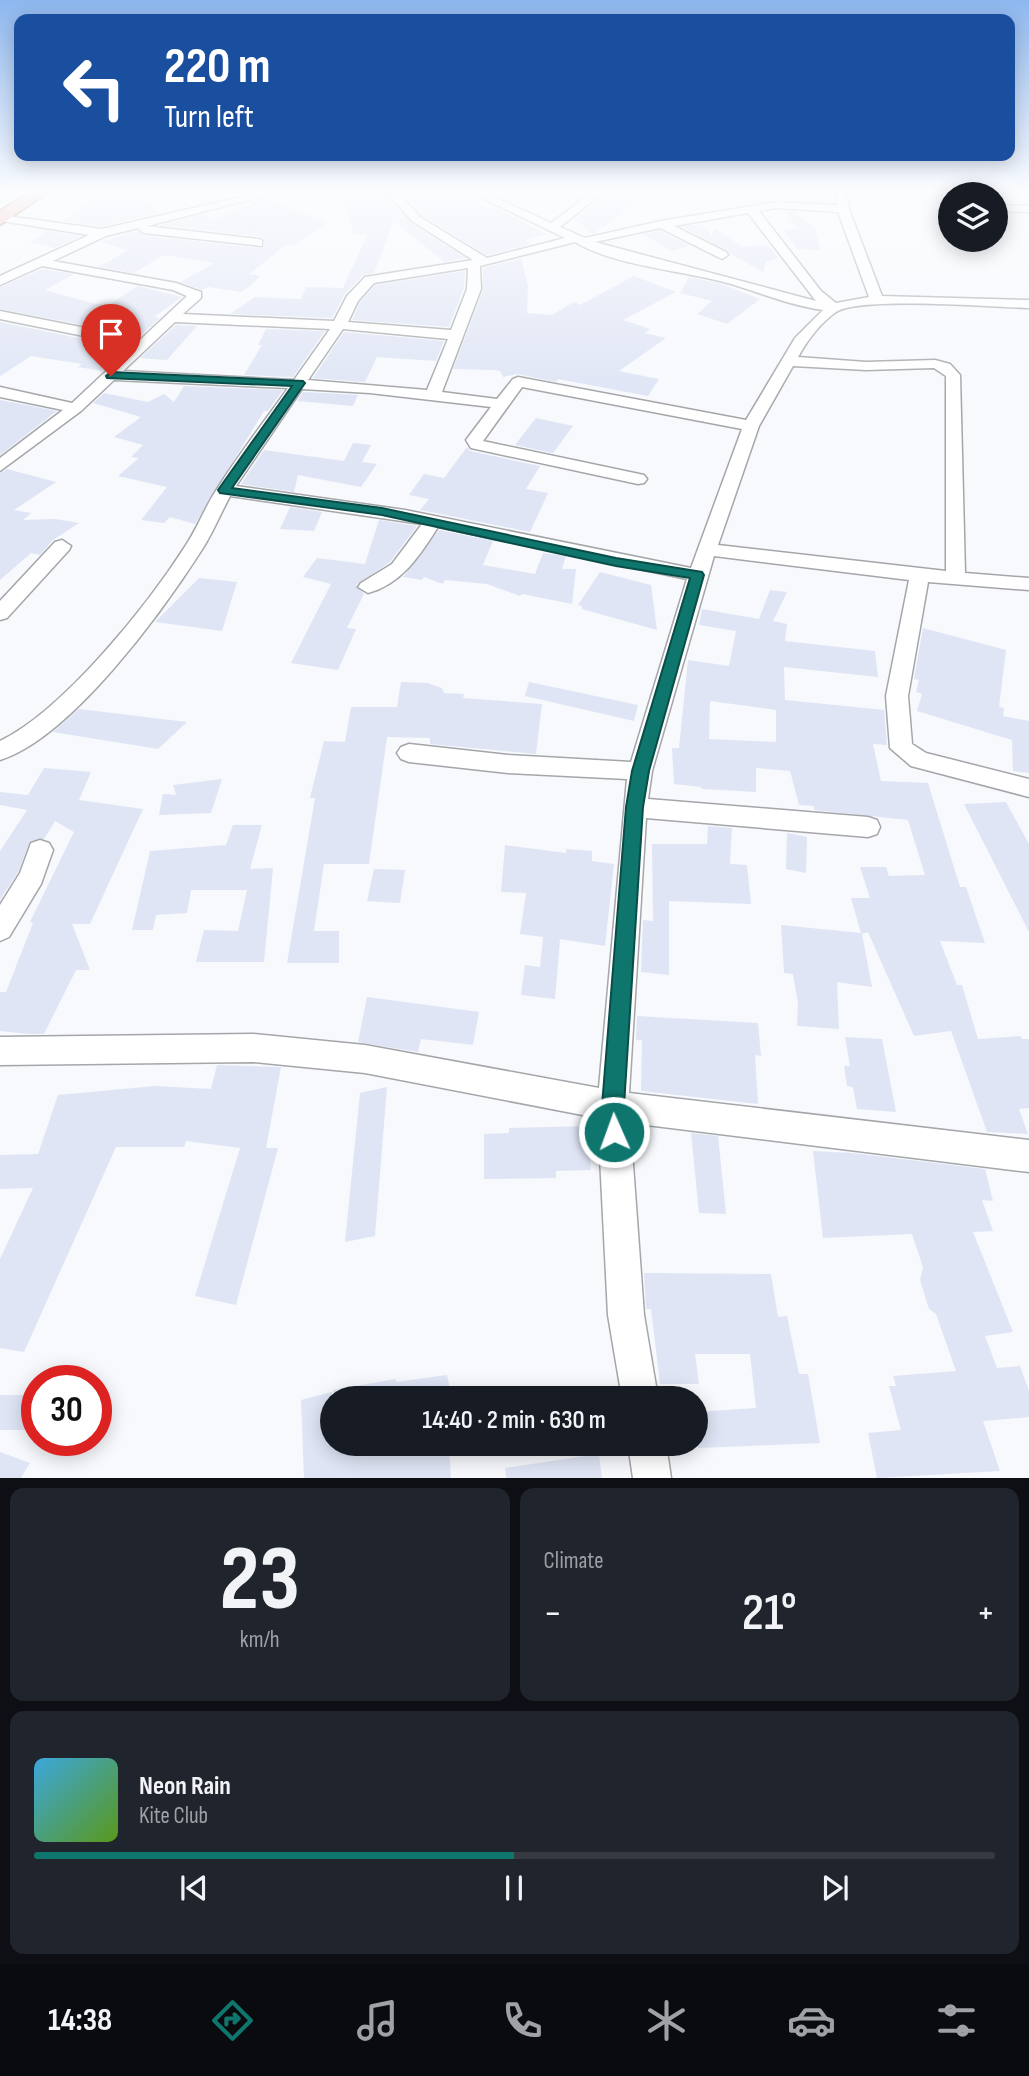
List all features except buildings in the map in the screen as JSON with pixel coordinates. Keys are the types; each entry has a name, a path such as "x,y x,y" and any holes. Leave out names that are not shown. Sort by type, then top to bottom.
{"street":[{"path":"0,281 43,260"},
{"path":"476,260 480,263"},
{"path":"0,751 23,741 86,682 145,617 194,547 225,490 339,325 352,299 370,280 493,260"},
{"path":"640,260 727,279 796,302 833,307 877,300 1029,304"},
{"path":"790,260 816,294 833,307"},
{"path":"862,260 877,300"},
{"path":"0,466 75,408 196,295 192,291 39,262"},
{"path":"433,395 474,289 480,263"},
{"path":"638,1386 626,1315 613,1106 640,771 698,575 751,426 802,338 833,307"},
{"path":"0,315 145,344"},
{"path":"172,318 339,325 455,335"},
{"path":"789,361 866,366 935,364 945,367 953,375 959,533 955,578"},
{"path":"111,376 299,383 503,404"},
{"path":"638,480 477,445 474,440 503,404 515,384 524,382 751,426"},
{"path":"0,392 75,408"},
{"path":"225,490 330,502 433,521 616,562 698,575"},
{"path":"368,587 391,578 408,559 433,521"},
{"path":"0,613 62,547"},
{"path":"709,550 920,575 1029,584"},
{"path":"920,575 897,696 901,748 919,760 1029,788"},
{"path":"409,753 508,764 640,771"},
{"path":"635,807 868,827"},
{"path":"0,929 32,876 40,850"},
{"path":"0,1051 253,1048 365,1059 613,1106 1029,1156"},
{"path":"649,1456 652,1478"}],"route":[{"path":"111,376 299,383 225,490 382,511 616,562 698,575 640,771 613,1106 614,1132"}]}
